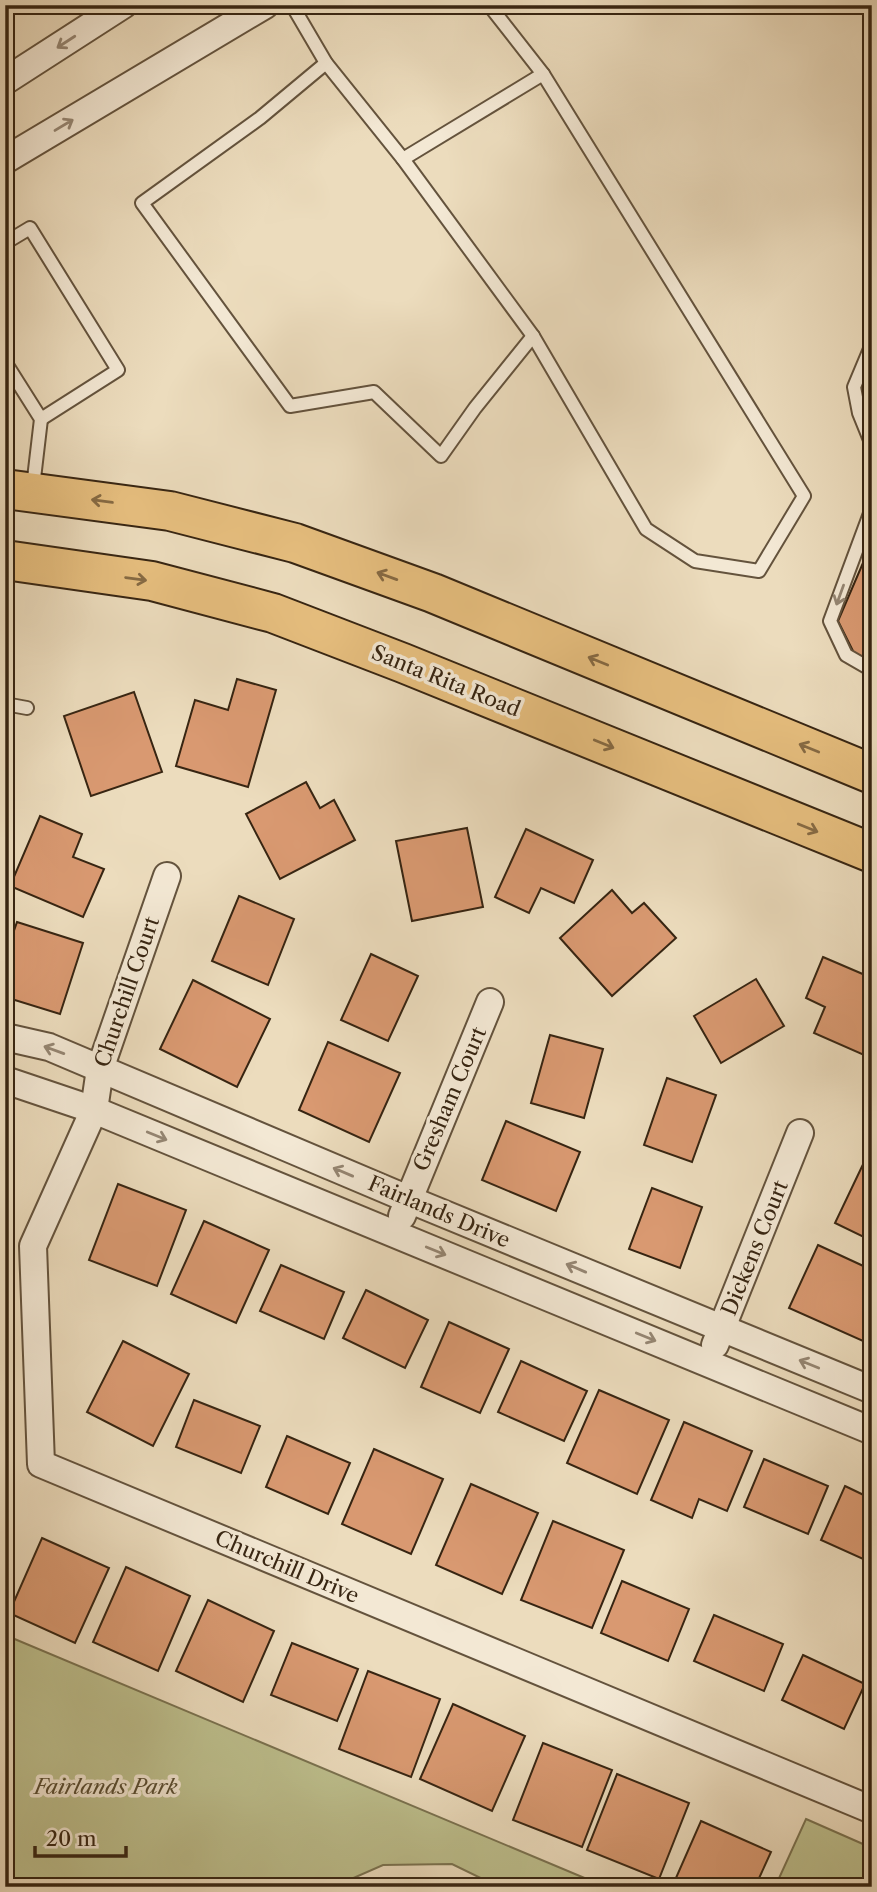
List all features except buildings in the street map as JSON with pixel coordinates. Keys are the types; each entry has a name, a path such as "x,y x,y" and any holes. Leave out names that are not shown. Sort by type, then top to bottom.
{"main road":[{"path":"19,490 170,511 295,543 433,593 872,774"},
{"name":"Santa Rita Road","path":"5,561 152,581 273,613 872,853"}],"street":[{"path":"5,81 123,5"},
{"path":"5,160 235,13 265,5"},
{"name":"Churchill Court","path":"94,1110 100,1069 167,876"},
{"name":"Gresham Court","path":"395,1234 490,1002"},
{"name":"Fairlands Drive","path":"5,1037 49,1047 408,1199 872,1390"},
{"name":"Fairlands Drive","path":"5,1080 94,1110 872,1431"},
{"name":"Churchill Drive","path":"94,1110 33,1246 41,1464 872,1810"},
{"name":"Dickens Court","path":"708,1363 800,1133"}],"lane":[{"path":"292,5 326,63 403,159 533,336 646,529 695,561 759,571 804,496 543,74 489,5"},
{"path":"326,63 260,118 142,203 290,406 374,392 441,456 475,408 533,336"},
{"path":"403,159 543,74"},
{"path":"5,243 30,228 118,370 41,419 19,490"},
{"path":"872,344 854,387 859,413 872,445"},
{"path":"5,362 41,419"},
{"path":"872,508 830,621 846,655 872,670"},
{"path":"5,704 27,708"}],"green space":[{"name":"Fairlands Park","path":"5,1635 606,1887 499,1887 452,1864 383,1865 333,1887 5,1887"},
{"path":"806,1819 872,1848 872,1887 775,1887"}]}
